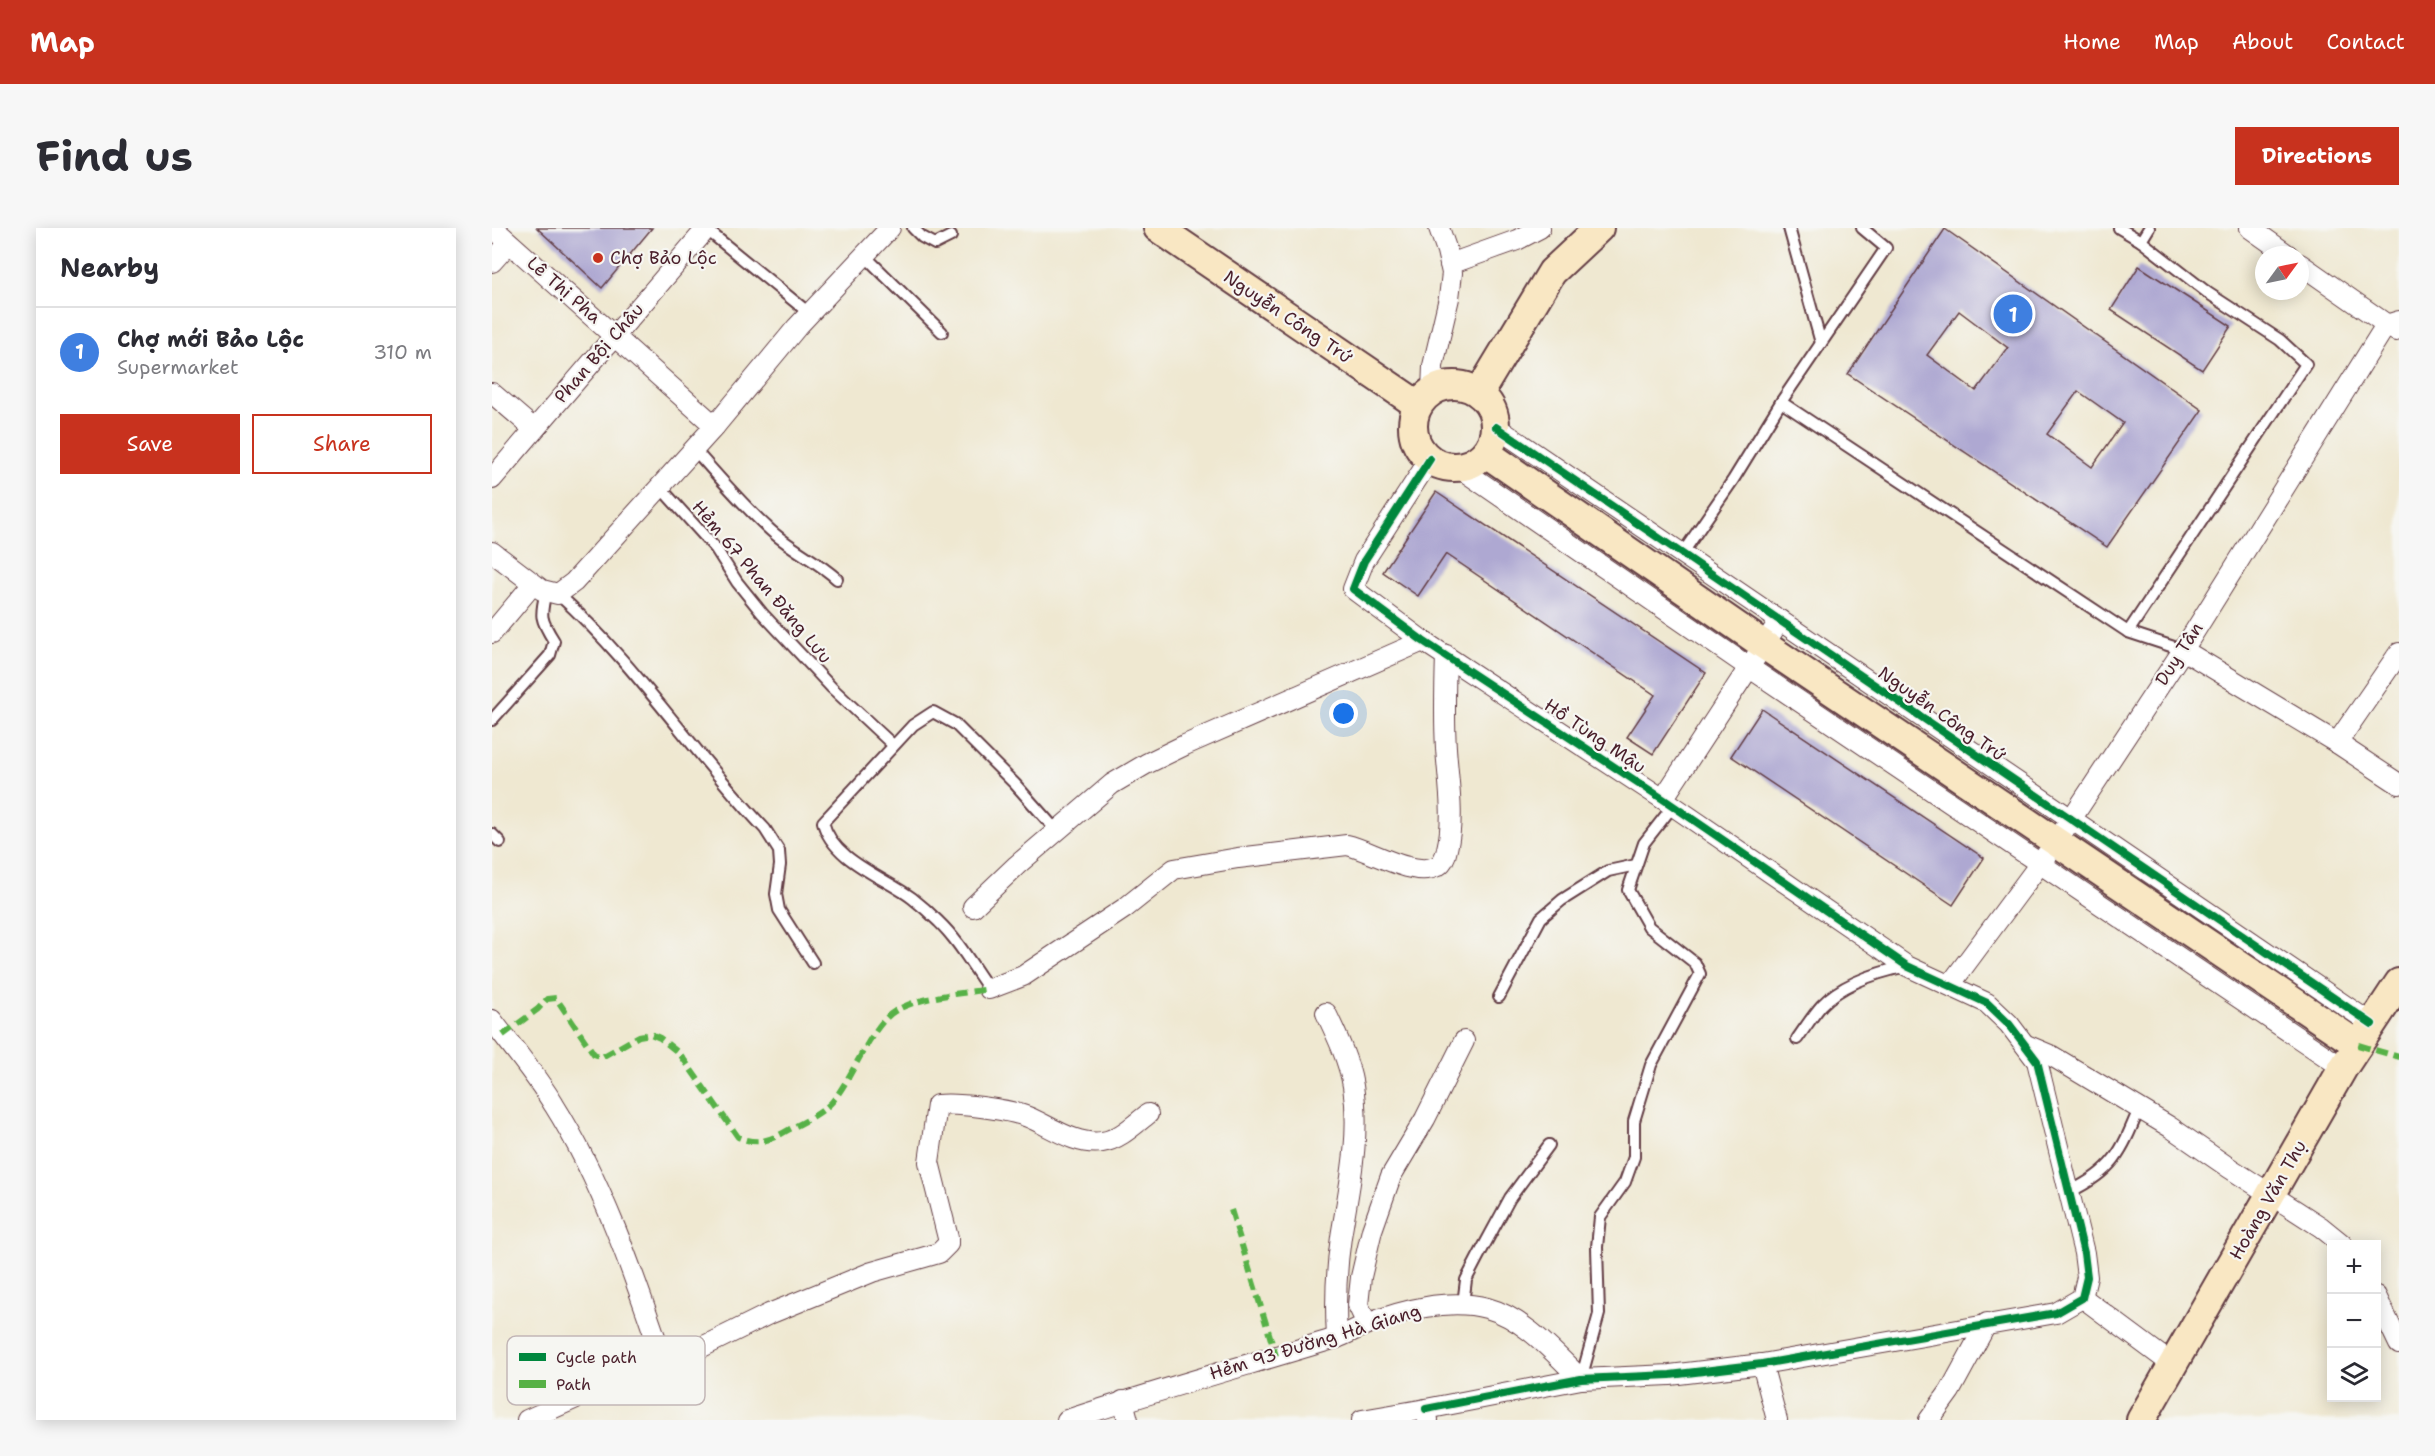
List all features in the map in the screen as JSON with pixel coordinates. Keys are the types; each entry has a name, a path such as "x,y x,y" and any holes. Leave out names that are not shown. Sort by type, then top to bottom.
{"street":[{"name":"Lê Thị Pha","path":"492,228 715,426"},
{"name":"Phan Bội Châu","path":"492,479 706,228"},
{"name":"Nguyễn Công Trứ","path":"1158,228 1425,398"},
{"path":"1425,398 1450,384 1461,385 1479,393 1492,408 1491,440 1477,461 1458,468 1448,467 1430,459 1417,444 1414,434 1414,415 1425,398 1449,298 1452,273 1439,228"},
{"path":"1450,264 1517,240 1540,228"},
{"path":"1479,393 1552,272 1599,228"},
{"path":"2250,228 2275,246"},
{"path":"492,633 546,590 574,582 715,426 810,314 866,257 885,230"},
{"path":"492,262 508,243"},
{"path":"2309,270 2395,326"},
{"name":"Duy Tân","path":"1950,985 2055,843 2395,326"},
{"path":"492,393 534,429"},
{"name":"Nguyễn Công Trứ","path":"1491,440 1682,554 1780,620 2055,843"},
{"name":"Nguyễn Công Trứ","path":"1491,440 1757,657"},
{"name":"Hồ Tùng Mậu","path":"1430,459 1364,561 1353,589 1423,640 1907,966 1987,1003 2009,1024 2026,1045"},
{"name":"Nguyễn Công Trứ","path":"1458,468 2055,843 2358,1046"},
{"path":"492,552 546,590"},
{"path":"1668,803 1780,620"},
{"path":"974,907 1056,830 1112,784 1146,764 1423,640"},
{"path":"2183,650 2337,743 2399,784"},
{"path":"2337,743 2399,653"},
{"path":"989,988 1023,976 1125,908 1174,869 1238,858 1347,845 1361,848 1398,864 1424,869 1436,867 1443,860 1449,835 1444,709 1446,655"},
{"name":"Hoàng Văn Thụ","path":"2141,1420 2271,1193 2358,1046 2399,983"},
{"path":"1326,1013 1342,1048 1353,1085 1356,1127 1352,1176 1341,1239 1335,1299 1337,1338"},
{"path":"492,1020 554,1104 586,1164 626,1254 655,1336"},
{"path":"1367,1324 1358,1305 1361,1277 1372,1230 1391,1176 1425,1119 1464,1041"},
{"path":"2026,1045 2052,1056 2139,1109 2271,1193 2336,1240"},
{"path":"2026,1045 2037,1061 2085,1261 2087,1277 2083,1298"},
{"path":"705,1346 769,1314 872,1272 939,1253 945,1249 948,1238 929,1162 937,1106 957,1103 1026,1116 1066,1137 1100,1143 1115,1138 1149,1114"},
{"path":"1362,1420 1427,1414 1581,1379 1670,1375 1762,1364 1987,1323 2056,1313 2083,1298"},
{"path":"2083,1298 2173,1365"},
{"name":"Hẻm 93 Đường Hà Giang","path":"1067,1420 1126,1411 1337,1338 1367,1324 1413,1310 1463,1304 1504,1314 1553,1352 1581,1379"},
{"path":"2381,1306 2399,1344"},
{"path":"1929,1420 1961,1372 1987,1323"},
{"path":"1762,1364 1778,1420"},
{"path":"527,1420 561,1405"}],"lane":[{"path":"706,228 810,314"},
{"path":"913,228 922,237 935,244 951,236"},
{"path":"1789,228 1821,343"},
{"path":"1682,554 1733,480 1781,402 1887,248 1862,228"},
{"path":"2119,228 2141,241 2208,293 2280,340 2306,364 2128,632"},
{"path":"2141,241 2149,228"},
{"path":"866,257 942,332"},
{"path":"1781,402 2128,632 2183,650"},
{"path":"694,449 766,527 793,549 822,565 837,579"},
{"name":"Hẻm 67 Phan Đăng Lưu","path":"660,487 716,549 737,582 762,613 832,688 893,745"},
{"path":"492,720 550,655 554,641 545,627 541,612 546,590 585,619 765,830 779,851 780,865 776,894 778,909 813,963"},
{"path":"989,988 941,924 911,897 875,877 841,851 826,833 823,822 913,725 933,712 955,724 1015,784 1056,830"},
{"path":"1581,1379 1599,1314 1600,1217 1625,1182 1634,1157 1634,1121 1652,1065 1700,974 1695,963 1649,927 1628,890 1644,843 1668,803"},
{"path":"1499,997 1541,918 1562,900 1608,871 1636,865"},
{"path":"1797,1039 1823,1004 1849,986 1889,970 1907,966"},
{"path":"2069,1192 2091,1182 2110,1165 2123,1147 2139,1109"},
{"path":"1463,1304 1466,1280 1478,1257 1510,1198 1549,1144"}],"building":[{"name":"Chợ Bảo Lộc","path":"537,228 652,228 602,288"},
{"path":"1945,229 2202,410 2107,547 1848,374","holes":["1959,311 2008,348 1976,391 1927,355","2078,391 2123,423 2092,467 2047,434"]},
{"path":"2139,266 2231,326 2202,370 2111,310"},
{"path":"1436,492 1706,673 1653,754 1627,737 1655,695 1446,554 1418,596 1383,572"},
{"path":"1762,709 1984,858 1953,905 1731,756"}],"marked path":[{"path":"503,1035 538,1009 547,999 556,998 594,1054 602,1057 639,1036 651,1034 660,1038 680,1054 738,1137 759,1141 777,1136 828,1106 878,1028 895,1011 928,999 989,989"},
{"path":"2358,1045 2399,1057"},
{"path":"1231,1210 1276,1356"}],"cycle path":[{"path":"1496,427 2372,1024"},
{"path":"1426,1409 1581,1379 1670,1375 1762,1364 2056,1313 2082,1298 2087,1277 2084,1253 2037,1061 2009,1024 1987,1003 1907,966 1663,799 1423,641 1353,589 1364,561 1430,459"}],"place":[{"name":"Chợ Bảo Lộc","path":"598,258"},
{"name":"Chợ mới Bảo Lộc","path":"2013,314"}]}
